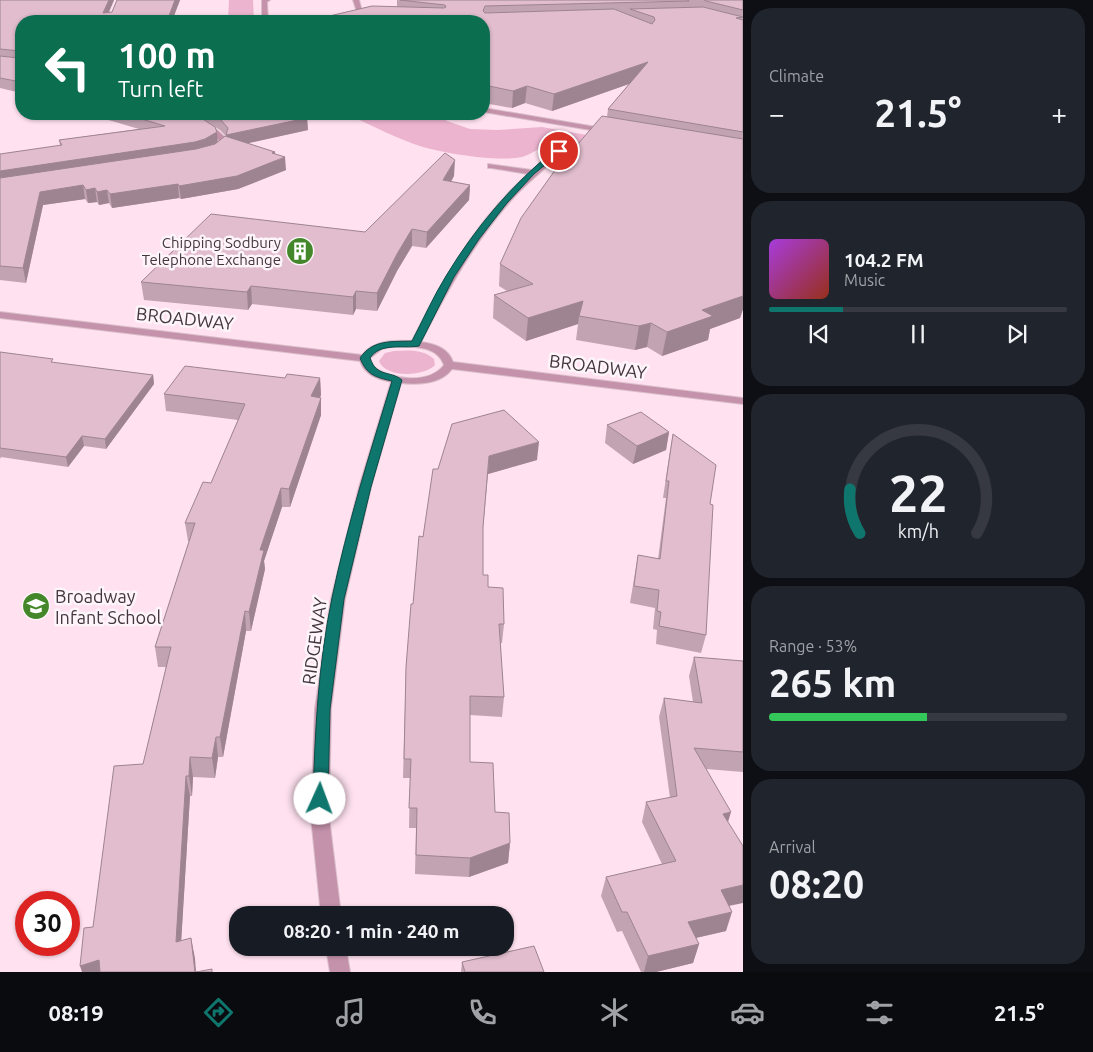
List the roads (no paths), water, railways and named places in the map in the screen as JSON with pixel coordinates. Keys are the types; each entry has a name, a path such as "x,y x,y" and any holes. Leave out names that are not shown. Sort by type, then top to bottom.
{"street":[{"path":"265,15 264,1 267,0"},
{"path":"356,0 361,15"},
{"path":"490,111 618,133"},
{"path":"195,120 220,136 224,141 223,146 210,155"},
{"path":"416,344 450,277 504,201 532,172 559,151"},
{"path":"491,166 532,172"},
{"name":"BROADWAY","path":"2,317 365,358"},
{"path":"416,344 429,346 441,351 448,358 449,366 443,374 430,379 397,380 381,376 369,369 365,358 370,350 382,346 416,344"},
{"name":"BROADWAY","path":"449,366 743,401"},
{"name":"RIDGEWAY","path":"330,906 320,818 323,709 338,599 365,487 397,380"},
{"path":"337,956 340,972"}],"place":[{"name":"Chipping Sodbury Telephone Exchange","path":"300,251"},
{"name":"Broadway Infant School","path":"36,606"}]}
